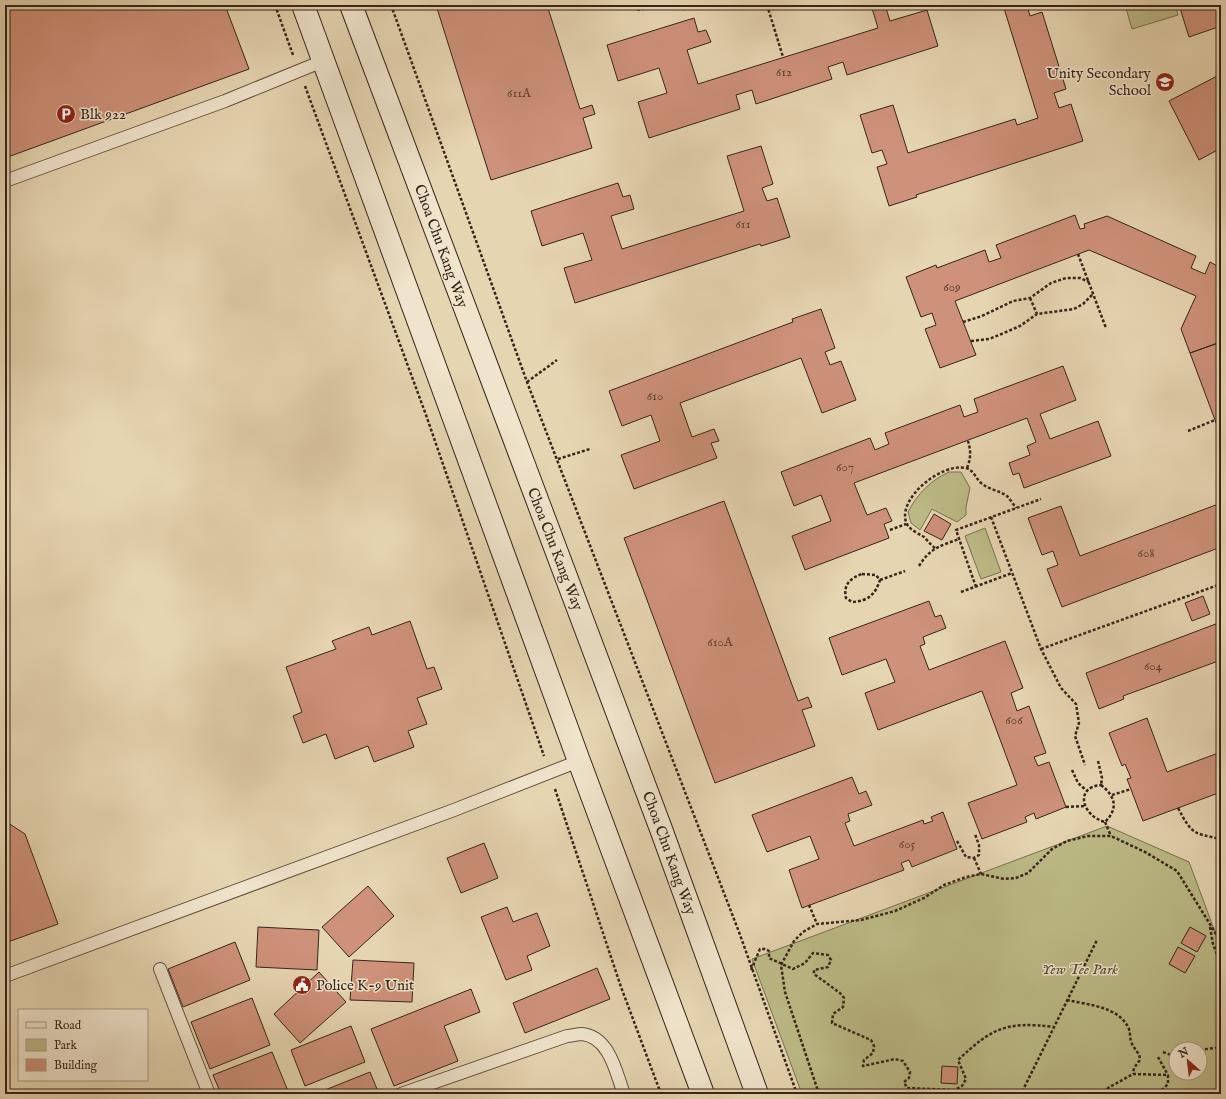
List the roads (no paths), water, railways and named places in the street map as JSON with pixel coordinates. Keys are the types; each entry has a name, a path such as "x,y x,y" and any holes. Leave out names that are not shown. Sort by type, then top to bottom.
{"main road":[{"path":"303,5 322,61 579,761 703,1094"},
{"name":"Choa Chu Kang Way","path":"351,5 661,829 758,1094"}],"lane":[{"path":"5,181 225,101 322,61"},
{"path":"5,976 579,761"},
{"path":"160,969 209,1094"},
{"path":"400,1094 567,1036 582,1034 593,1037 602,1044 608,1052 624,1094"}],"place":[{"name":"Unity Secondary School","path":"1165,82"},
{"name":"Blk 922","path":"66,114"},
{"name":"Police K-9 Unit","path":"302,985"}],"park label":[{"name":"Yew Tee Park","path":"1080,969"}]}
